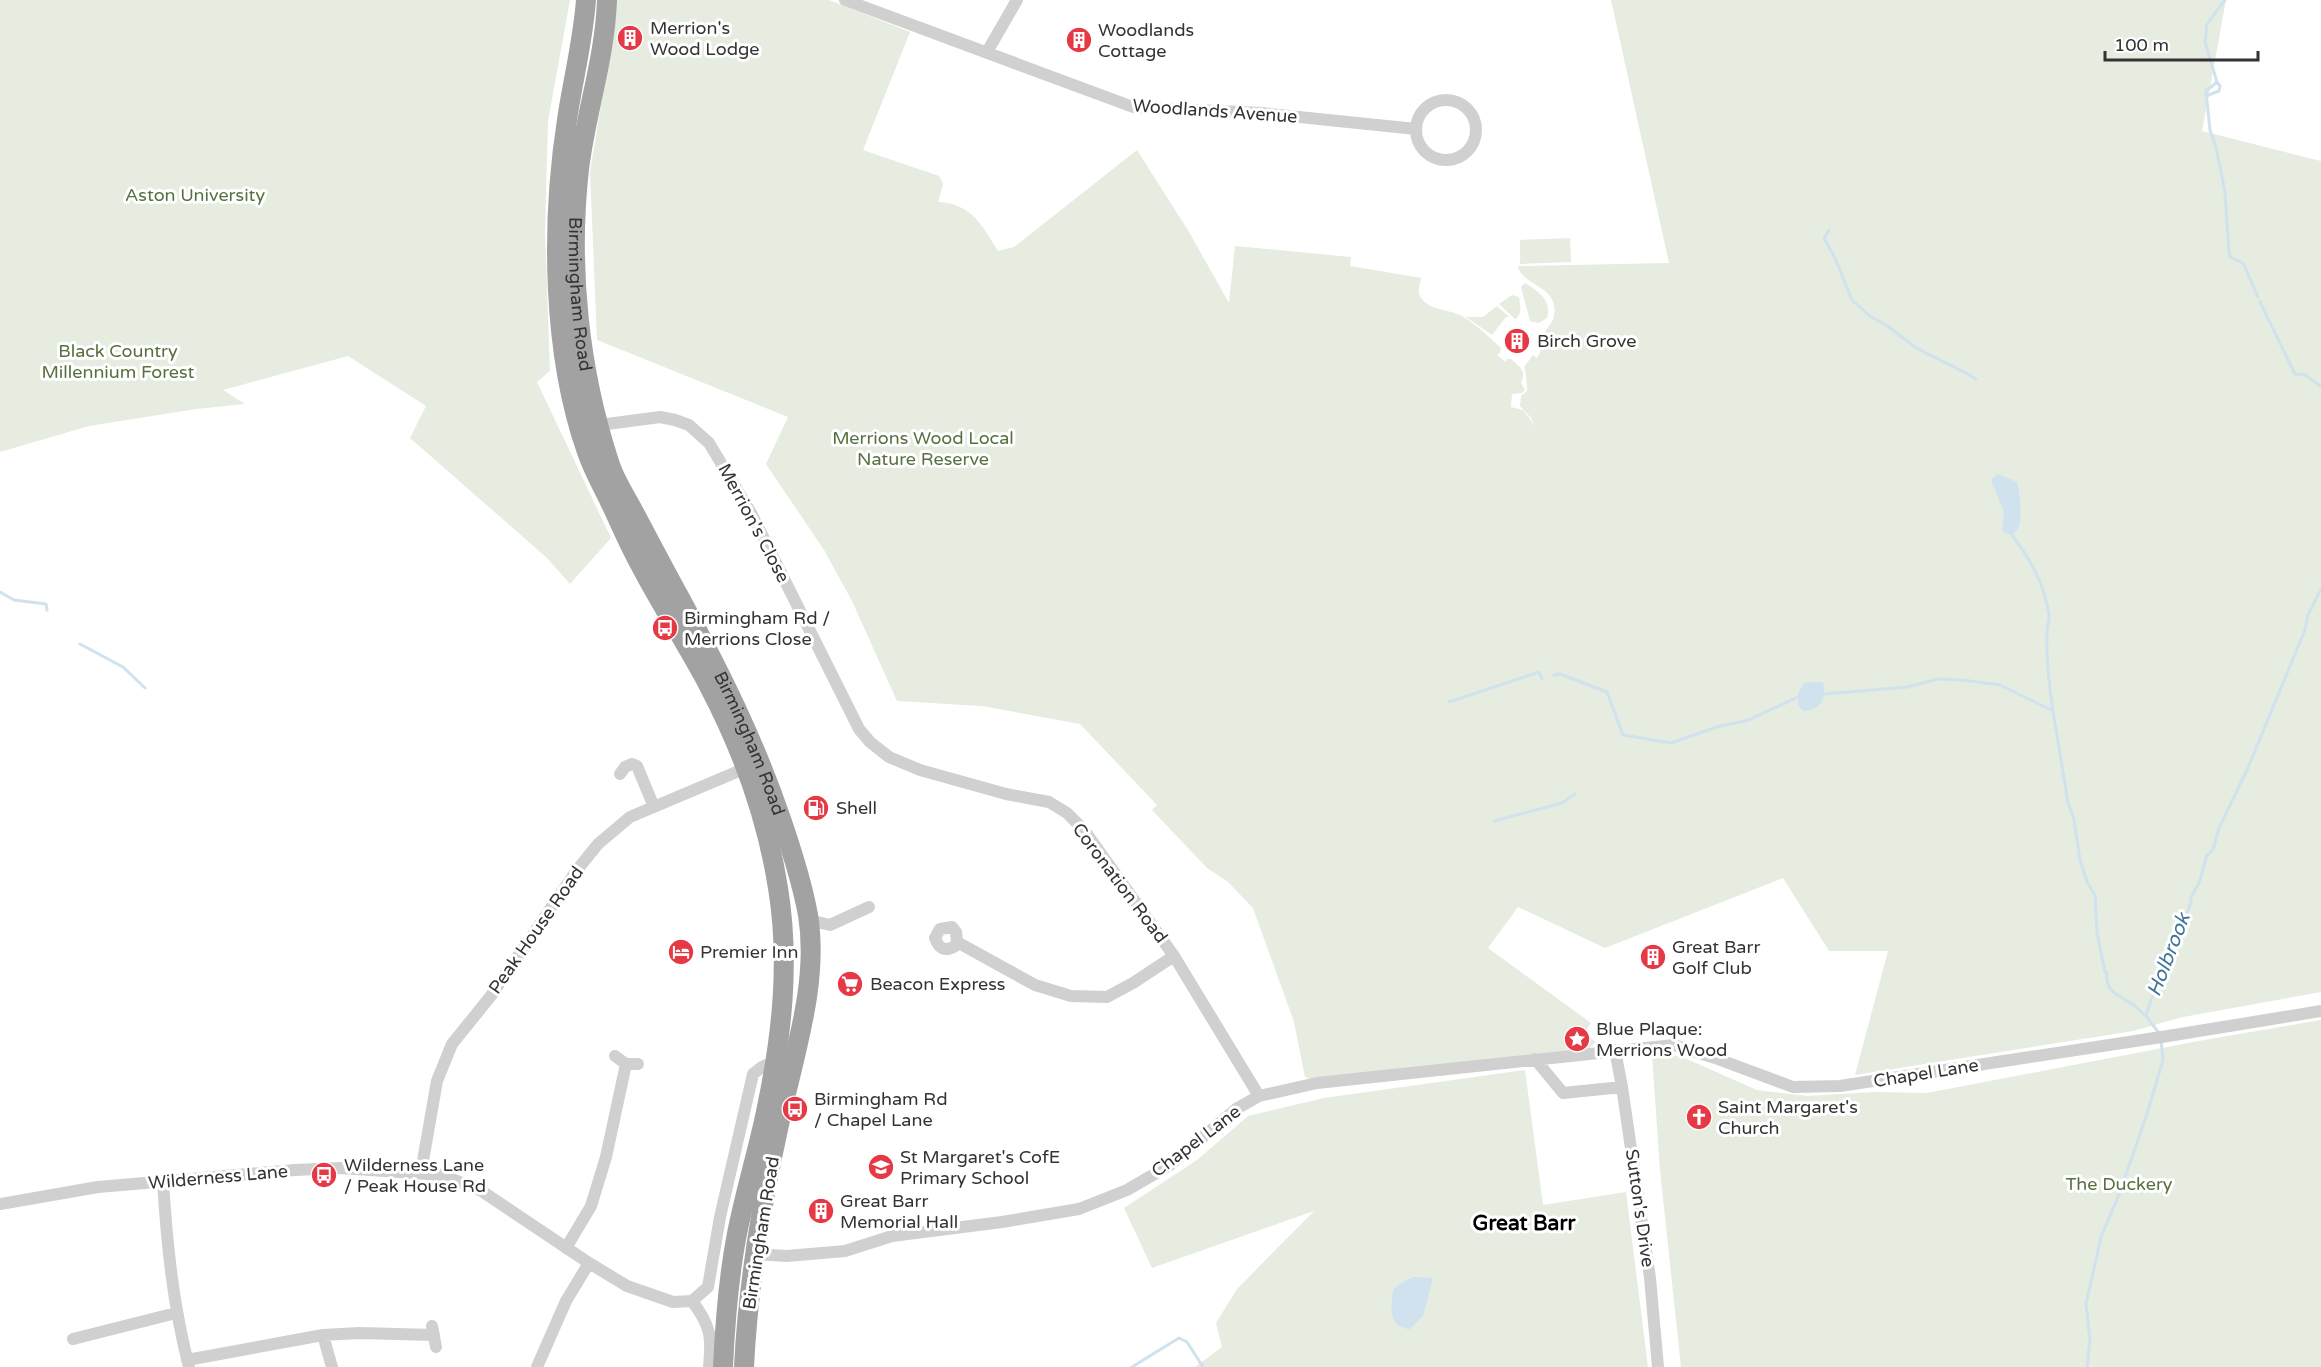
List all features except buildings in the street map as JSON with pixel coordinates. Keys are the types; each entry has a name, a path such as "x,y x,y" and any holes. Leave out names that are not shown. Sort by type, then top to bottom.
{"highway":[{"name":"Birmingham Road","path":"586,0 582,43 567,118 561,167 557,246 567,377 612,471 728,688 759,757 795,859 809,929 810,962 807,994 767,1181 755,1254 744,1367"},
{"name":"Birmingham Road","path":"607,0 606,32 579,167 575,244 579,315 591,426 641,566 710,689 746,768 756,795 773,862 783,924 783,1003 776,1061 736,1240 725,1312 723,1367"},
{"path":"783,1003 796,994 801,979 809,929 793,921 789,962 784,976"},
{"path":"732,1367 740,1263 746,1254 755,1254"}],"street":[{"name":"Woodlands Avenue","path":"845,0 1133,107 1262,113 1416,129"},
{"path":"987,52 1017,0"},
{"path":"1449,100 1458,103 1473,116 1475,136 1472,145 1457,158 1438,159 1422,147 1416,129 1423,111 1439,101 1449,100"},
{"name":"Merrion's Close","path":"591,426 660,417 689,425 709,443 751,513 859,729 870,742"},
{"name":"Coronation Road","path":"870,742 889,757 920,770 1006,794 1049,802 1067,813 1084,830 1174,956 1259,1096"},
{"path":"620,774 625,767 632,764 637,766 654,807"},
{"name":"Peak House Road","path":"421,1172 437,1081 452,1044 490,997 577,870 598,844 630,817 746,768"},
{"path":"809,929 830,925 869,907"},
{"path":"957,942 1035,985 1071,996 1107,997 1174,956"},
{"name":"Chapel Lane","path":"755,1254 787,1256 845,1251 892,1236 1002,1222 1079,1209 1127,1190 1170,1165 1236,1109 1259,1096 1317,1083 1674,1045 1793,1087 1840,1086 2321,1011"},
{"name":"Sutton's Drive","path":"1615,1050 1650,1278 1658,1367"},
{"path":"1535,1059 1563,1093 1622,1087"},
{"path":"566,1248 591,1206 606,1157 626,1061"},
{"path":"709,1367 711,1338 702,1316 692,1301 708,1287 720,1217 753,1074 776,1061"},
{"name":"Coronation Road","path":"1244,1073 1246,1103"},
{"name":"Wilderness Lane","path":"0,1204 98,1187 295,1170 341,1168 421,1172 442,1175 480,1190 627,1286 673,1302 692,1301"},
{"path":"163,1182 167,1256 176,1313 188,1363 323,1335 359,1333 434,1336"},
{"path":"537,1367 566,1301 590,1263"},
{"path":"73,1338 176,1313"},
{"path":"323,1335 332,1367"}],"green space":[{"name":"Aston University","path":"0,0 570,0 548,121 545,230 550,371 537,382 611,538 570,584 547,558 410,438 426,406 348,356 223,390 245,404 196,409 89,426 0,452"},
{"name":"Merrions Wood Local Nature Reserve","path":"610,0 829,0 910,32 863,150 939,176 943,184 938,202 967,211 981,224 998,251 1014,247 1137,150 1189,232 1229,303 1235,246 1351,257 1350,266 1421,278 1419,292 1424,301 1433,307 1468,320 1501,348 1497,355 1506,362 1507,359 1511,359 1521,369 1523,378 1521,382 1525,390 1522,393 1512,394 1511,407 1523,410 1534,428 1532,419 1520,406 1521,396 1527,391 1524,367 1533,355 1537,358 1539,356 1543,336 1553,319 1554,306 1546,292 1526,278 1518,266 1669,263 1611,0 2226,0 2202,131 2321,161 2321,992 2183,1017 2133,1031 1855,1075 1888,951 1829,951 1783,878 1605,948 1518,907 1488,948 1591,1023 1584,1033 1596,1042 1589,1048 1312,1079 1305,1077 1294,1022 1253,908 1227,881 1207,868 1152,810 1157,805 1080,724 982,706 897,701 852,601 824,550 766,464 788,417 597,340 590,172 607,68"},
{"path":"1570,238 1571,262 1520,264 1520,240"},
{"path":"1525,283 1543,297 1548,306 1547,318 1539,323 1530,321 1521,287"},
{"path":"1512,295 1519,297 1520,304 1520,312 1515,319 1499,304"},
{"path":"1497,306 1509,317 1506,317 1492,335 1466,317 1483,317"},
{"name":"The Duckery","path":"2321,1020 2321,1367 1681,1367 1660,1170 1652,1055 1680,1056 1757,1090 1807,1096 1874,1092 1927,1093"},
{"path":"1525,1070 1543,1205 1626,1192 1648,1367 1195,1367 1222,1347 1216,1323 1237,1289 1314,1211 1152,1268 1124,1208 1197,1160 1248,1116 1324,1098"}],"water":[{"path":"1998,474 2017,482 2018,486 2020,524 2012,535 2005,533 2002,529 2004,512 1992,483 1992,479"},
{"path":"1823,682 1824,693 1818,706 1803,711 1798,705 1798,694 1803,684"},
{"path":"1414,1277 1433,1278 1423,1316 1410,1329 1400,1326 1394,1320 1392,1297 1396,1287"}],"waterway":[{"path":"2225,0 2207,24 2205,42 2217,82 2206,91 2210,130 2216,147 2225,192 2230,257 2243,263 2258,297"},
{"path":"2206,96 2219,91 2220,86 2217,82"},
{"path":"1829,230 1824,238 1852,300 1871,317 1886,325 1916,348 1976,379"},
{"path":"2260,302 2295,374 2305,375 2321,386"},
{"path":"2012,535 2035,572 2047,603 2049,616 2047,662 2053,711"},
{"name":"Holbrook","path":"2159,1033 2146,1016 2151,1000 2191,903 2191,897 2199,883 2207,855 2213,850 2219,828 2247,770 2305,630 2308,615 2321,589"},
{"path":"0,592 14,600 46,604 47,610"},
{"path":"80,644 123,667 145,688"},
{"path":"1449,702 1539,672 1542,679"},
{"path":"1554,675 1560,674 1607,692 1623,735 1671,743 1720,726 1746,721 1798,697"},
{"path":"1825,694 1907,687 1938,679 1962,680 2000,685 2053,711 2080,860 2087,882 2095,895 2097,933 2108,985 2111,990 2146,1016"},
{"path":"1494,821 1562,803 1575,794"},
{"name":"Holbrook","path":"2087,1367 2090,1340 2086,1304 2101,1237 2118,1197 2146,1117 2163,1060 2161,1040"},
{"path":"1132,1367 1179,1338 1187,1342 1203,1367"}],"place":[{"name":"Merrion's Wood Lodge","path":"630,38"},
{"name":"Woodlands Cottage","path":"1079,40"},
{"name":"Birch Grove","path":"1517,341"},
{"name":"Birmingham Rd / Merrions Close","path":"665,628"},
{"name":"Shell","path":"816,808"},
{"name":"Premier Inn","path":"681,952"},
{"name":"Great Barr Golf Club","path":"1653,957"},
{"name":"Beacon Express","path":"850,984"},
{"name":"Blue Plaque: Merrions Wood","path":"1577,1039"},
{"name":"Birmingham Rd / Chapel Lane","path":"795,1109"},
{"name":"Saint Margaret's Church","path":"1699,1117"},
{"name":"St Margaret's CofE Primary School","path":"881,1167"},
{"name":"Wilderness Lane / Peak House Rd","path":"324,1175"},
{"name":"Great Barr Memorial Hall","path":"821,1211"}],"district":[{"name":"Great Barr","path":"1524,1223"}],"park label":[{"name":"Black Country Millennium Forest","path":"118,361"}]}
